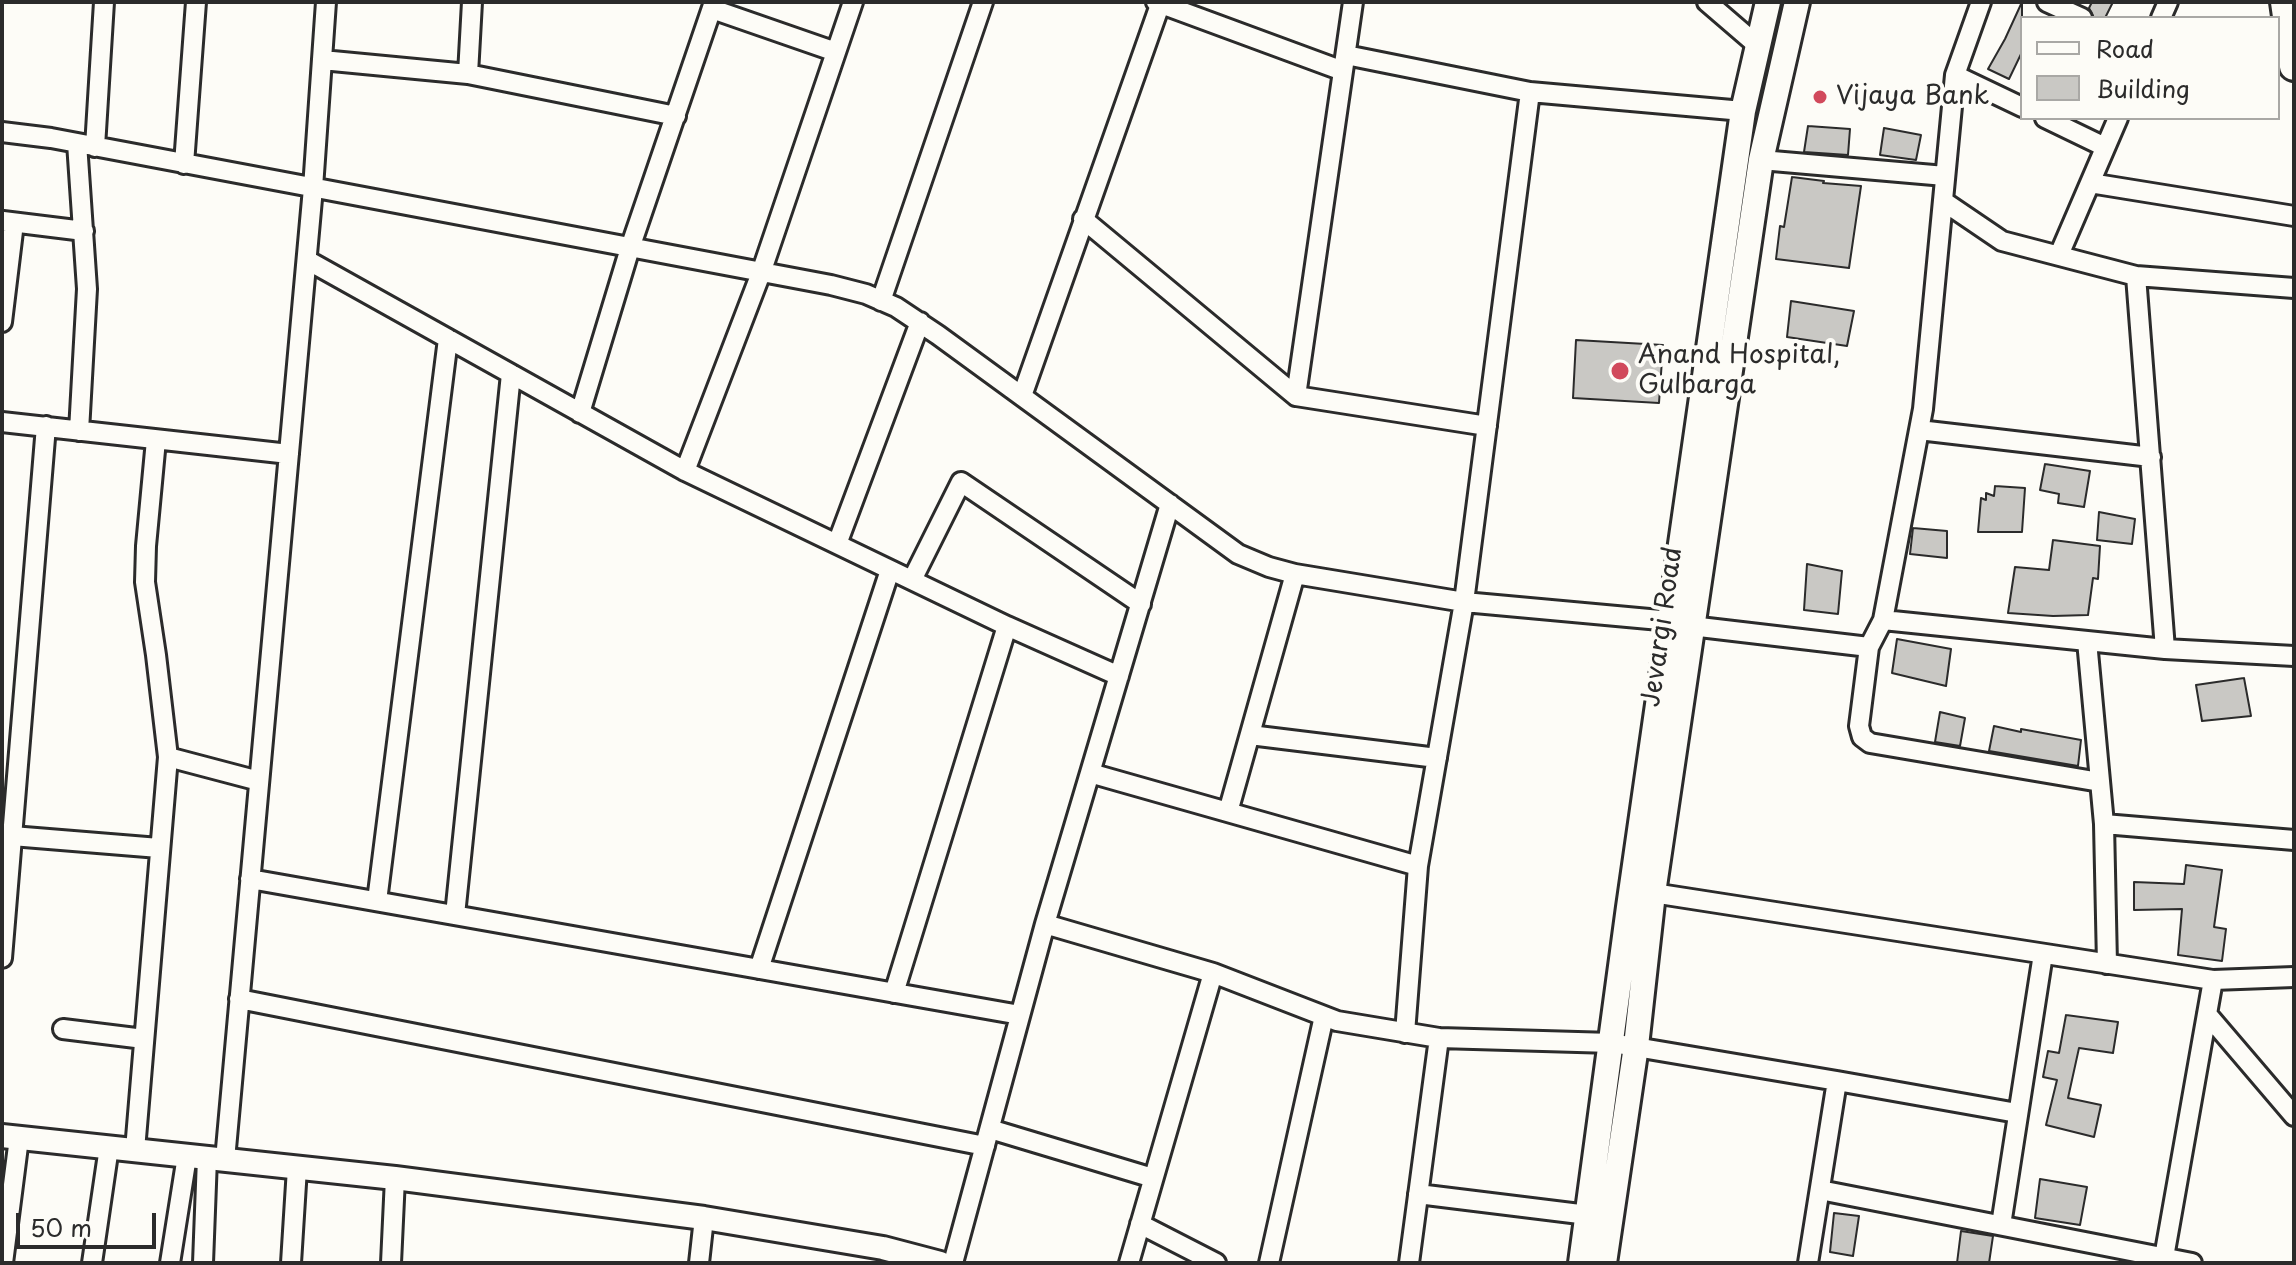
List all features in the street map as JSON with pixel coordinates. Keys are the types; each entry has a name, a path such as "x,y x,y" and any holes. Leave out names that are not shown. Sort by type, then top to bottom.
{"main road":[{"path":"1581,1263 1588,1215 1624,1045 1629,907 1681,623 1743,111 1768,2"},
{"name":"Jevargi Road","path":"1604,1263 1624,1045 1653,893 1681,623 1761,160 1797,2"},
{"path":"2285,2 2294,66"}],"street":[{"path":"79,431 87,289 84,231 86,145 104,2"},
{"path":"184,164 196,2"},
{"path":"170,1263 206,1158 239,999 307,260 326,2"},
{"path":"468,74 472,2"},
{"path":"685,471 761,273 853,2"},
{"path":"881,301 983,2"},
{"path":"1296,396 1353,2"},
{"path":"1707,2 1757,45"},
{"path":"1981,2 1955,75 1923,409 1883,620 1869,647 1859,726 1862,737 1870,743 2100,782"},
{"path":"2047,2 2078,16"},
{"path":"1022,396 1160,3 1344,63 1530,92 1743,111"},
{"path":"580,413 630,248 713,6 836,52"},
{"path":"322,60 468,74 676,116"},
{"path":"1955,75 2020,106"},
{"path":"1405,1033 1418,866 1464,602 1530,92"},
{"path":"2049,120 2105,147"},
{"path":"2059,255 2117,120"},
{"path":"2,132 86,145 866,294 920,322 1238,554 1269,567 1464,602 1681,623 1869,647"},
{"path":"1761,160 1945,176"},
{"path":"2090,183 2294,216"},
{"path":"1943,201 2002,241 2136,276 2294,288"},
{"path":"1083,219 1296,396 1487,426"},
{"path":"2,322 8,222 84,231"},
{"path":"307,260 685,471 1007,626 1119,676"},
{"path":"2136,276 2165,649"},
{"path":"837,544 920,322"},
{"path":"377,901 448,339"},
{"path":"455,915 511,374"},
{"path":"2,422 289,454"},
{"path":"2,958 12,836 10,752 46,426"},
{"path":"1919,430 2151,457"},
{"path":"135,1150 168,757 145,582 156,440"},
{"path":"912,580 961,482 1141,604"},
{"path":"953,1263 1045,924 1170,504"},
{"path":"759,969 890,570"},
{"path":"1228,812 1295,574"},
{"path":"1883,620 2165,649 2294,656"},
{"path":"894,993 1007,626"},
{"path":"2087,641 2104,824 2107,964"},
{"path":"1250,735 1437,758"},
{"path":"168,757 259,781"},
{"path":"1090,773 1418,866"},
{"path":"2104,824 2294,840"},
{"path":"12,836 159,848"},
{"path":"250,879 1020,1015"},
{"path":"1653,893 2213,980 2294,977"},
{"path":"1045,924 1213,973 1337,1021 1439,1038 1624,1045 2017,1113"},
{"path":"2001,1225 2043,954"},
{"path":"1129,1263 1213,973"},
{"path":"2163,1260 2213,980"},
{"path":"239,999 988,1137 1153,1178"},
{"path":"2207,1014 2294,1116"},
{"path":"1269,1263 1324,1016"},
{"path":"63,1029 144,1039"},
{"path":"1409,1263 1439,1038"},
{"path":"1808,1263 1837,1081"},
{"path":"3,1260 10,1137 395,1178 704,1218 883,1248 940,1263"},
{"path":"92,1263 109,1147"},
{"path":"203,1263 206,1158"},
{"path":"291,1263 297,1168"},
{"path":"391,1263 395,1178"},
{"path":"1820,1190 2163,1260 2192,1263"},
{"path":"1418,1194 1588,1215"},
{"path":"699,1263 704,1218"},
{"path":"1140,1224 1216,1263"}],"building":[{"path":"2022,2 2020,56 2009,79 1988,69"},
{"path":"2092,2 2113,2 2106,16 2093,16 2089,8"},
{"path":"1808,126 1850,129 1848,155 1804,152"},
{"path":"1884,128 1921,135 1916,160 1880,155"},
{"path":"1792,177 1861,186 1849,268 1776,259"},
{"path":"1791,301 1854,311 1847,346 1787,337"},
{"path":"1576,340 1663,345 1659,403 1573,398"},
{"path":"2045,464 2090,471 2084,507 2058,503 2059,494 2040,490"},
{"path":"1995,486 2025,488 2022,532 1978,532 1981,498 1986,500 1986,493 1994,496"},
{"path":"2099,512 2135,519 2132,544 2097,540"},
{"path":"1913,528 1947,531 1947,558 1910,554"},
{"path":"2053,540 2100,546 2098,579 2093,578 2088,615 2008,613 2015,567 2049,570"},
{"path":"1807,564 1842,571 1838,614 1804,610"},
{"path":"1897,639 1951,649 1946,686 1892,673"},
{"path":"2244,678 2251,716 2202,721 2196,685"},
{"path":"1940,712 1965,718 1960,746 1935,742"},
{"path":"1994,726 2081,740 2078,766 1989,751"},
{"path":"2186,865 2222,870 2214,927 2226,929 2222,961 2178,955 2182,909 2134,910 2134,882 2184,884"},
{"path":"2066,1015 2118,1022 2113,1053 2079,1048 2068,1098 2101,1105 2094,1137 2046,1125 2057,1080 2043,1077 2048,1051 2059,1053"},
{"path":"2040,1179 2087,1187 2080,1225 2035,1218"},
{"path":"1834,1213 1859,1216 1853,1256 1830,1252"},
{"path":"1961,1231 1993,1236 1989,1263 1957,1263"}],"place":[{"name":"Vijaya Bank","path":"1820,97"},
{"name":"Anand Hospital, Gulbarga","path":"1620,371"}]}
